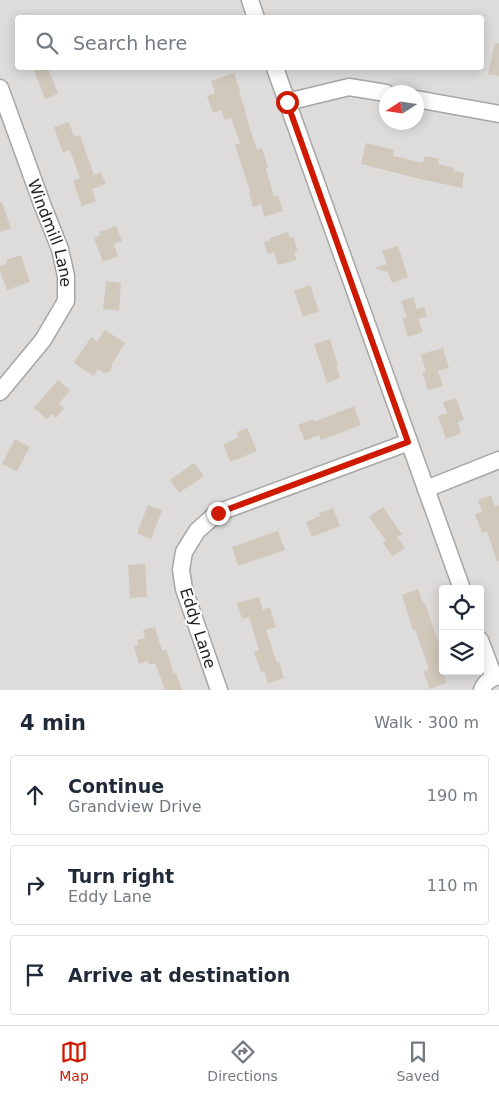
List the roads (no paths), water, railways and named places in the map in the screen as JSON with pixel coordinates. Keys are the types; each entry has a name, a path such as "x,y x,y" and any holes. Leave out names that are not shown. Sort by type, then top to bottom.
{"street":[{"path":"250,0 255,15"},
{"path":"276,70 461,585"},
{"path":"287,102 349,86 379,92"},
{"name":"Windmill Lane","path":"0,88 60,249 66,276 66,301 43,340 0,392"},
{"path":"424,100 499,114"},
{"name":"Eddy Lane","path":"219,690 184,590 181,570 184,552 198,531 218,513 408,442"},
{"path":"426,488 499,460"},
{"path":"482,690 488,680 496,676 484,649"}]}
